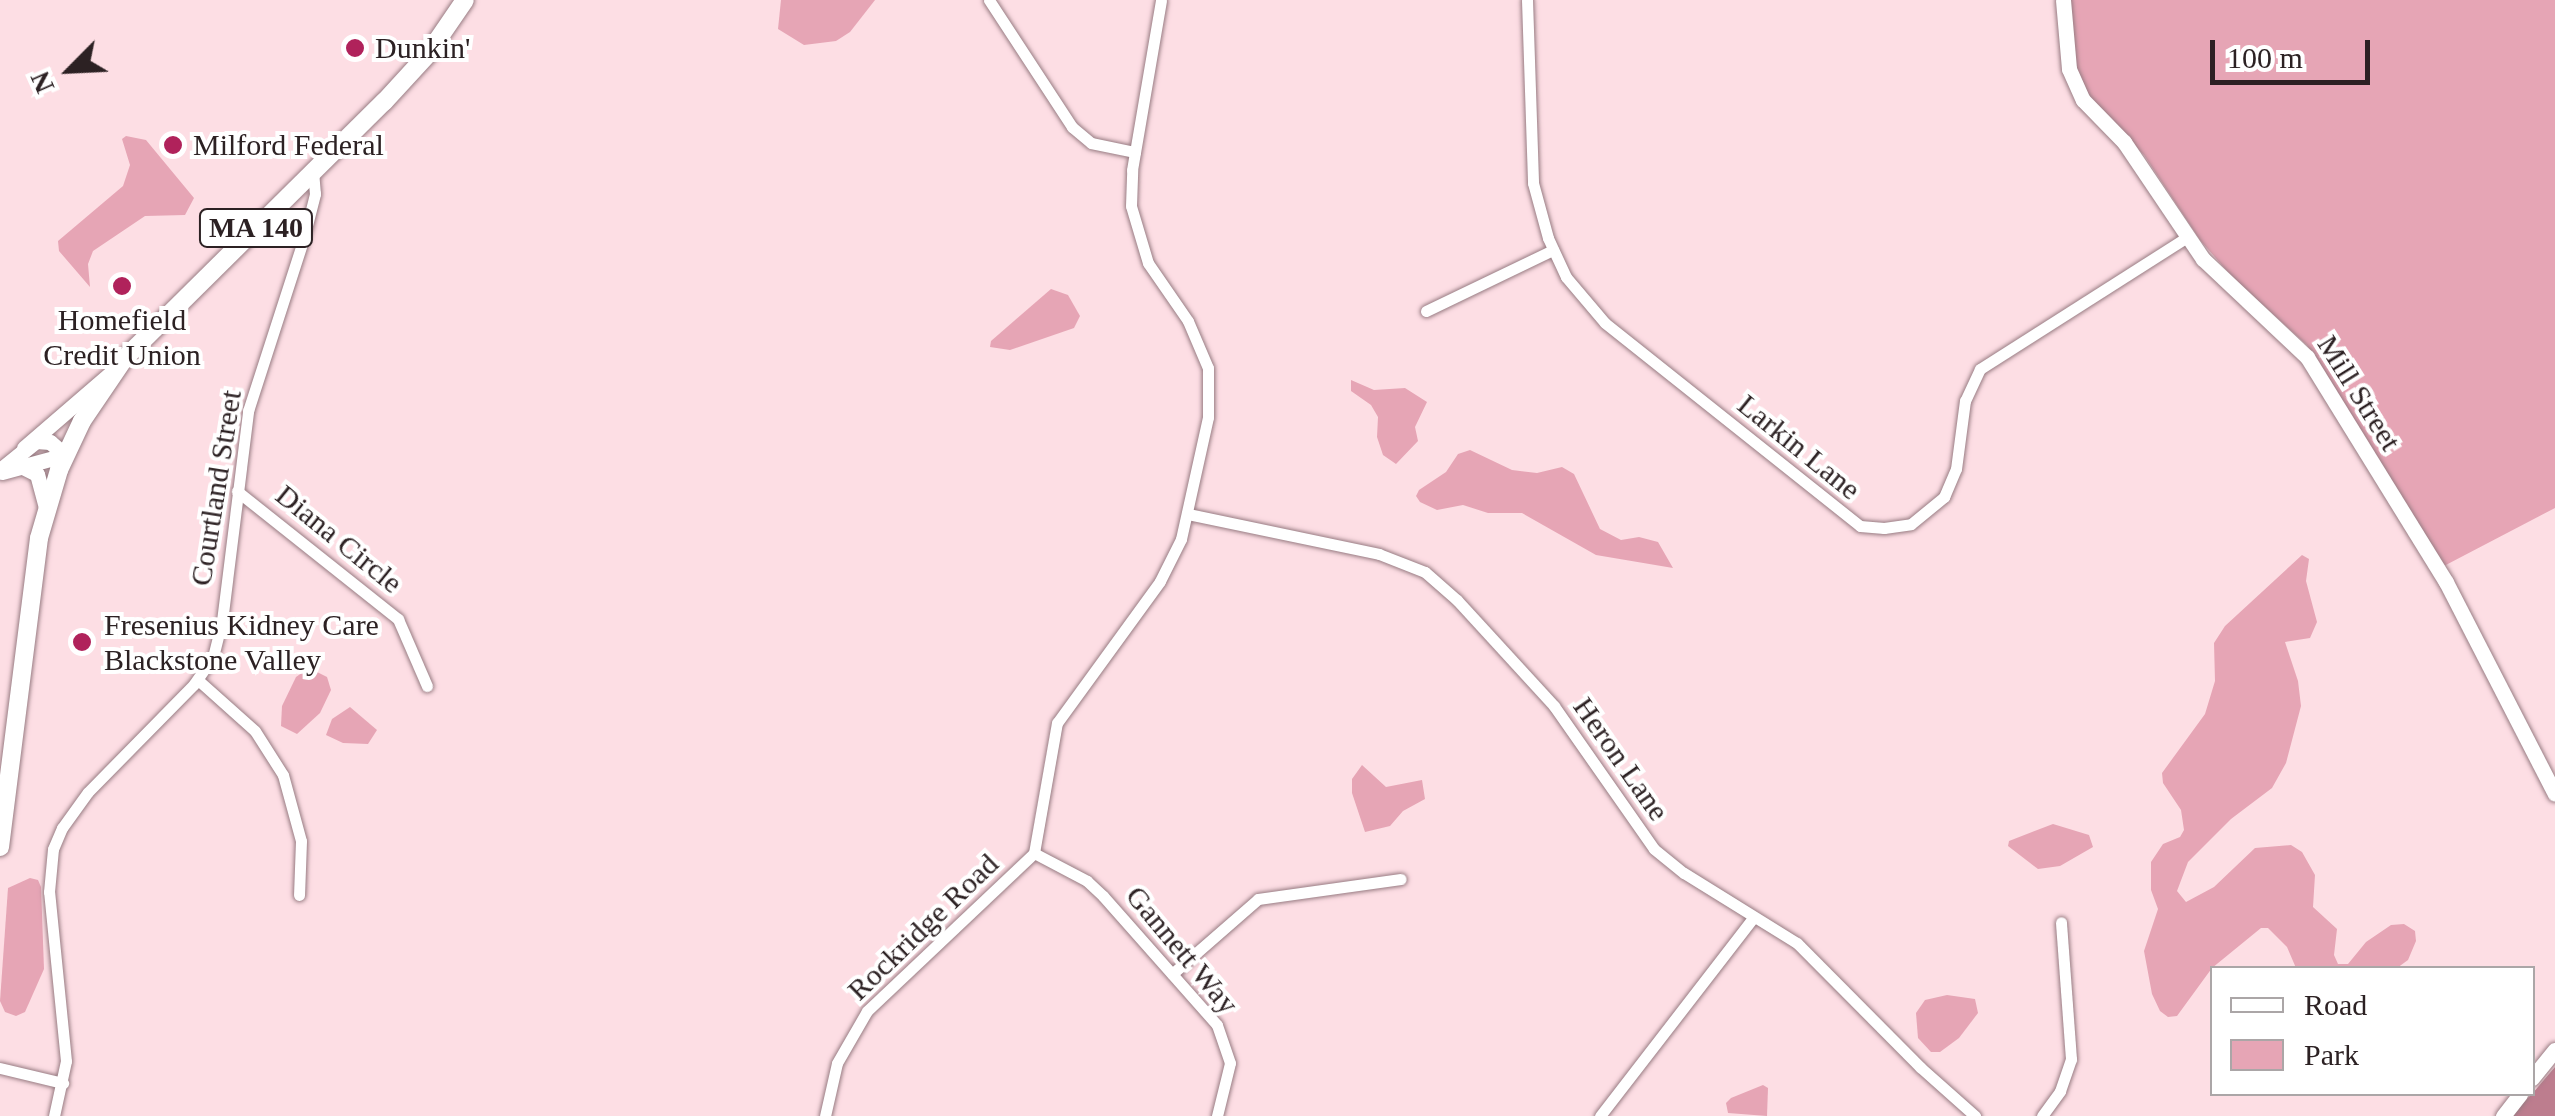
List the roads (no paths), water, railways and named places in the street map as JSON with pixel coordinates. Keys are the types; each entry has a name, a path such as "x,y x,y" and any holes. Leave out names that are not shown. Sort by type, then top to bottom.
{"main road":[{"name":"MA 140","path":"0,848 26,611 46,512 66,455 114,370 428,54 459,3"}],"street":[{"path":"989,0 1072,127 1091,143 1135,152"},
{"name":"Rockridge Road","path":"825,1116 837,1063 867,1011 1034,853 1056,723 1160,581 1182,539 1208,417 1208,368 1194,332 1148,262 1136,234 1131,206 1135,152 1161,0"},
{"name":"Larkin Lane","path":"1527,0 1533,183 1553,250 1566,276 1604,323 1847,519 1884,528 1922,519 1944,497 1956,469 1965,400 1980,370 2187,237"},
{"name":"Mill Street","path":"2063,0 2069,69 2078,92 2124,142 2187,237 2228,286 2282,329 2307,357 2446,582 2555,794"},
{"name":"Courtland Street","path":"54,1116 66,1055 49,892 55,843 66,820 100,777 198,680 211,662 220,631 248,411 304,241 315,194 313,172"},
{"path":"1426,311 1553,250"},
{"path":"22,457 114,370"},
{"path":"0,472 47,441 66,455"},
{"path":"22,457 40,477 46,512"},
{"name":"Diana Circle","path":"237,490 395,616 407,632 427,686"},
{"name":"Heron Lane","path":"1188,514 1379,554 1425,572 1471,615 1554,706 1654,849 1753,918 1796,942 1976,1116"},
{"path":"198,680 250,726 283,775 302,841 299,895"},
{"name":"Gannett Way","path":"1034,853 1087,881 1217,1025 1227,1044 1229,1072 1217,1116"},
{"path":"1172,974 1258,899 1401,878"},
{"path":"1600,1116 1753,918"},
{"path":"2042,1116 2060,1091 2071,1059 2071,1012 2061,922"},
{"path":"2535,1074 2555,1050"},
{"path":"0,1068 63,1084"}],"place":[{"name":"Dunkin'","path":"355,48"},
{"name":"Milford Federal","path":"173,145"},
{"name":"Homefield Credit Union","path":"122,286"},
{"name":"Fresenius Kidney Care Blackstone Valley","path":"82,642"}]}
